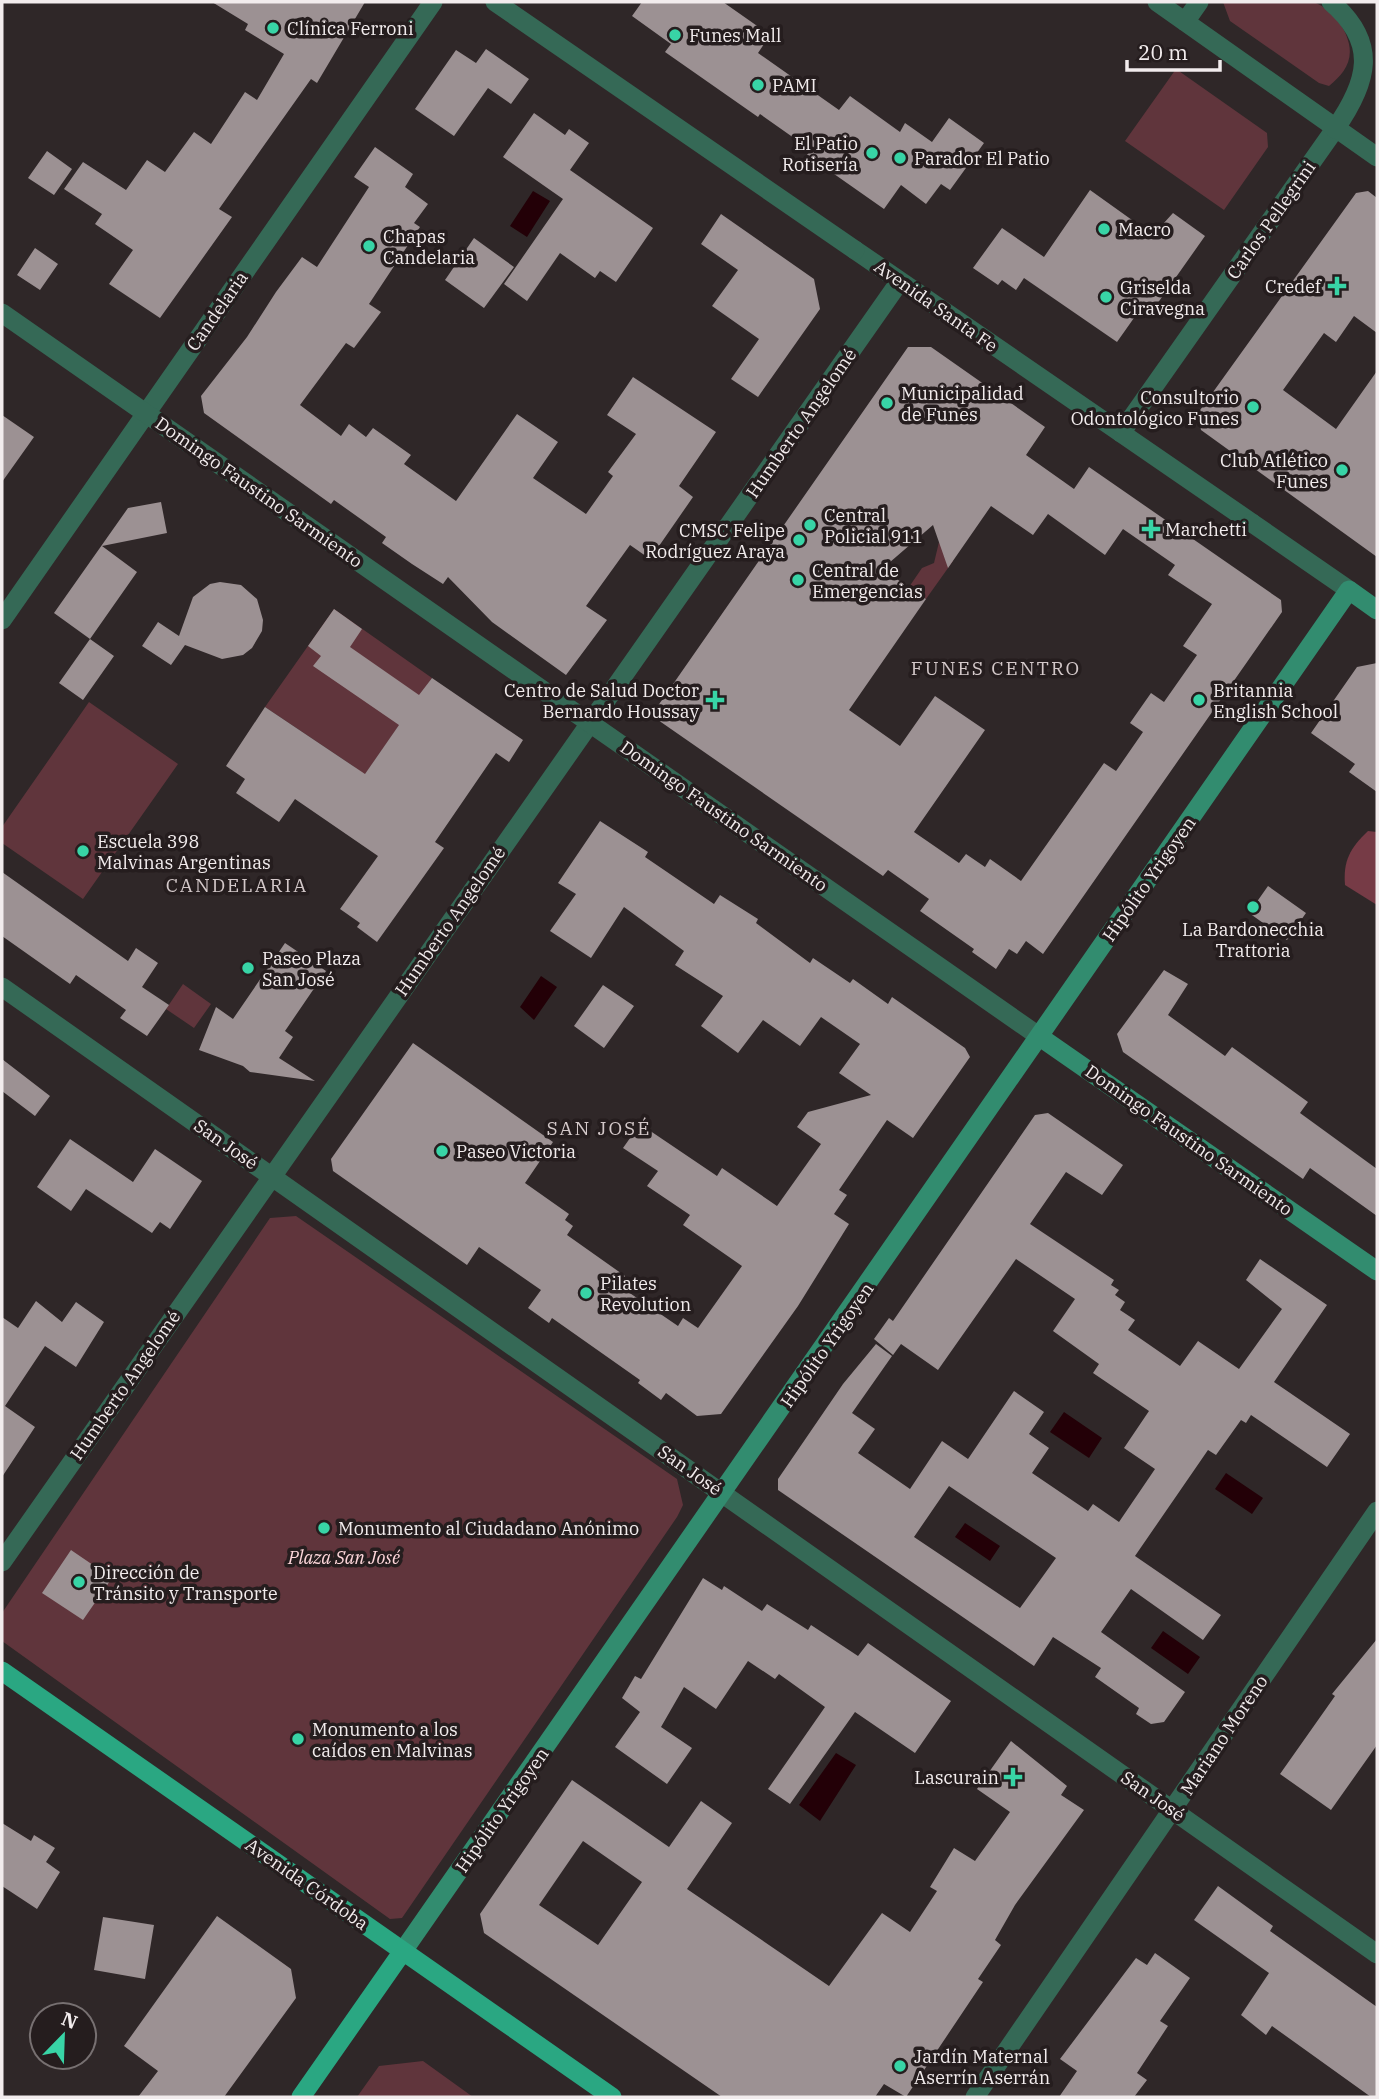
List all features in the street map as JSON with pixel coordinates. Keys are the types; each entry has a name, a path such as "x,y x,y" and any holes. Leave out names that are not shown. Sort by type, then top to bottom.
{"main road":[{"name":"Avenida Santa Fe","path":"1349,590 1377,610"},
{"name":"Hipólito Yrigoyen","path":"301,2097 723,1494 1349,590"},
{"name":"Domingo Faustino Sarmiento","path":"1040,1037 1377,1272"},
{"name":"Avenida Córdoba","path":"2,1671 612,2097"}],"street":[{"name":"Candelaria","path":"2,620 433,2"},
{"name":"Avenida Santa Fe","path":"495,2 1349,590"},
{"path":"1157,2 1377,157"},
{"path":"1185,22 1199,2"},
{"name":"Carlos Pellegrini","path":"1121,433 1356,99 1365,80 1366,56 1362,36 1343,11 1331,2"},
{"name":"Humberto Angelomé","path":"2,1562 900,281"},
{"name":"Domingo Faustino Sarmiento","path":"2,313 1040,1037"},
{"name":"San José","path":"2,987 1377,1954"},
{"name":"Mariano Moreno","path":"975,2097 1377,1511"}],"green space":[{"path":"1223,2 1298,2 1322,6 1345,32 1350,51 1345,68 1329,86 1319,83 1230,21"},
{"path":"1176,69 1267,133 1268,147 1224,210 1125,141"},
{"path":"939,542 953,561 926,599 909,587 922,568 934,563"},
{"path":"334,609 432,678 364,776 265,707"},
{"path":"89,702 178,764 83,899 2,843 2,827"},
{"path":"183,984 211,1004 194,1028 166,1009"},
{"name":"Plaza San José","path":"296,1216 677,1479 683,1505 402,1918 390,1919 2,1641 2,1613 270,1218"},
{"path":"423,2061 473,2097 357,2097 379,2066"}],"shaded area":[{"path":"533,191 550,201 527,237 510,226"},
{"path":"1368,831 1377,832 1377,905 1345,885 1345,869 1349,855"},
{"path":"541,976 557,987 534,1020 520,1007"},
{"path":"1064,1412 1102,1438 1089,1458 1050,1432"},
{"path":"1226,1473 1263,1498 1252,1514 1215,1489"},
{"path":"965,1523 1000,1546 990,1561 955,1537"},
{"path":"1163,1631 1200,1657 1188,1674 1151,1648"},
{"path":"836,1753 856,1765 820,1821 799,1805"}],"building":[{"path":"212,2 365,2 317,83 311,79 219,209 232,217 160,318 109,284 133,250 95,224 102,214 64,189 83,162 126,190 147,160 165,172 194,132 211,144 245,92 257,100 284,54 245,30 248,24"},
{"path":"642,2 723,2 770,35 758,53 839,110 850,96 900,132 905,123 932,142 949,118 984,143 950,190 941,184 926,204 901,185 884,209 807,155 811,150 760,114 758,117 665,52 671,44 632,16"},
{"path":"486,49 529,79 511,104 488,88 454,136 415,109 456,50 476,63"},
{"path":"534,113 565,135 569,129 589,143 570,170 653,228 616,282 600,271 595,278 560,253 527,301 504,284 563,199 503,157"},
{"path":"375,147 413,174 405,187 428,204 414,223 420,227 369,304 381,312 354,348 346,343 300,405 341,436 349,424 366,437 373,428 411,455 404,464 456,501 517,414 558,442 533,478 586,514 613,476 608,472 636,434 607,415 633,377 716,432 679,486 693,497 650,559 630,545 586,606 607,620 566,675 492,622 448,577 443,584 412,564 382,543 386,537 334,500 331,504 204,413 201,396 247,337 276,292 302,257 317,267 369,187 354,177"},
{"path":"47,151 72,169 54,195 28,178"},
{"path":"1090,190 1153,235 1173,213 1205,236 1150,314 1141,308 1117,342 1024,278 1016,290 1002,280 998,285 973,268 1002,228 1044,257"},
{"path":"1368,191 1377,198 1377,333 1354,316 1336,342 1324,333 1283,390 1336,429 1377,371 1377,557 1201,430 1198,413 1356,193"},
{"path":"721,214 814,279 820,309 758,397 731,379 759,339 712,306 738,270 701,244"},
{"path":"474,238 514,267 484,308 445,280"},
{"path":"35,248 58,264 40,290 17,275"},
{"path":"908,347 931,347 1045,427 1026,455 1074,489 1089,467 1281,600 1282,612 1043,954 1026,941 1017,954 1009,949 996,969 972,952 974,949 920,911 929,899 888,870 883,876 658,720 655,710","holes":["991,506 1033,535 1048,514 1105,555 1123,529 1175,565 1168,575 1212,604 1183,646 1197,655 1164,702 1151,693 1130,723 1143,732 1116,771 1104,763 1021,881 990,859 985,867 966,854 959,863 914,832 985,730 935,696 900,746 849,710 926,599 882,569 933,525 948,568"]},
{"path":"2,415 34,437 2,482"},
{"path":"161,502 167,533 102,546 137,572 90,639 54,613 128,508"},
{"path":"220,582 241,585 257,599 263,620 262,631 252,648 243,655 222,659 185,645 171,665 142,646 158,622 179,636 193,597 210,584"},
{"path":"334,609 362,629 350,647 419,695 432,678 523,740 509,762 496,753 435,842 444,848 377,942 357,927 360,923 340,909 378,856 295,799 279,822 236,793 245,779 226,766 265,707 365,774 399,725 313,666 321,656 308,646"},
{"path":"90,639 114,656 83,700 59,683"},
{"path":"1377,663 1377,792 1349,772 1355,764 1311,733 1357,667"},
{"path":"600,821 648,852 645,857 714,904 720,895 758,919 756,923 810,963 813,958 850,983 853,979 888,1004 892,997 965,1048 970,1057 913,1138 887,1120 839,1190 847,1195 834,1214 849,1224 798,1306 721,1414 697,1416 666,1393 661,1400 638,1383 640,1380 552,1318 549,1323 528,1308 541,1290 479,1247 467,1265 333,1171 331,1159 413,1043 553,1142 525,1183 569,1214 565,1220 573,1226 567,1235 625,1276 618,1285 678,1326 683,1318 698,1328 742,1266 683,1225 690,1215 647,1186 658,1171 623,1148 640,1124 717,1176 722,1168 777,1206 821,1144 797,1127 808,1112 871,1095 839,1073 860,1044 821,1017 800,1046 763,1020 738,1053 701,1026 723,996 675,965 684,951 624,907 591,958 550,931 576,894 558,883"},
{"path":"2,872 128,961 136,948 158,963 142,987 169,1005 147,1036 120,1018 126,1010 76,975 70,984 2,936"},
{"path":"1268,886 1306,913 1287,940 1249,913"},
{"path":"285,943 326,971 285,1031 293,1037 279,1058 315,1081 250,1072 243,1066 199,1050 216,1007 233,1019"},
{"path":"1164,970 1188,984 1168,1015 1225,1056 1232,1047 1308,1102 1300,1113 1377,1169 1377,1216 1310,1168 1303,1179 1123,1052 1117,1034"},
{"path":"603,985 634,1006 604,1048 574,1026"},
{"path":"2,1059 50,1096 35,1116 2,1091"},
{"path":"1048,1113 1123,1165 1102,1195 1066,1172 1030,1224 1114,1280 1111,1285 1119,1290 1115,1295 1125,1302 1120,1310 1135,1320 1128,1330 1180,1366 1198,1341 1239,1369 1282,1309 1246,1280 1260,1259 1327,1305 1274,1382 1350,1434 1327,1467 1251,1415 1246,1423 1241,1420 1216,1455 1208,1450 1135,1556 1221,1615 1203,1640 1131,1589 1101,1632 1185,1692 1164,1722 1151,1724 1136,1714 1139,1708 1095,1677 1101,1668 1053,1637 1034,1666 778,1490 778,1479 843,1384 876,1344 892,1356 852,1413 875,1429 858,1453 910,1489 942,1441 968,1459 1014,1391 1044,1412 1029,1434 1049,1448 1032,1473 1088,1511 1093,1504 1119,1522 1155,1469 1124,1448 1149,1411 1093,1373 1099,1364 1053,1331 1075,1299 1016,1259 938,1370 901,1344 893,1355 874,1339 889,1318 893,1321 1035,1115","holes":["949,1486 1056,1558 1020,1608 914,1537"]},
{"path":"70,1139 133,1182 155,1149 202,1181 170,1229 160,1222 152,1233 86,1189 71,1211 37,1187"},
{"path":"36,1301 62,1322 76,1302 104,1322 76,1367 45,1346 5,1406 35,1427 2,1477 2,1317 18,1328"},
{"name":"Dirección de Tránsito y Transporte","path":"71,1550 112,1578 83,1620 42,1593"},
{"path":"703,1578 722,1590 724,1586 762,1611 767,1604 808,1630 811,1625 858,1656 868,1643 951,1701 915,1753 855,1712 790,1804 768,1789 825,1707 779,1674 775,1679 748,1661 716,1709 684,1687 661,1727 692,1748 667,1784 615,1747 640,1712 622,1698 635,1676 641,1679"},
{"path":"1377,1639 1377,1745 1331,1810 1280,1774 1335,1696 1332,1694"},
{"path":"1011,1741 1067,1786 1061,1795 1084,1810 1015,1905 995,1940 1001,1945 978,1979 983,1982 906,2097 884,2084 875,2097 722,2097 484,1933 480,1914 572,1780 669,1847 701,1801 732,1823 687,1889 829,1986 882,1913 910,1932 937,1891 930,1887 954,1848 975,1861 1010,1812 977,1789","holes":["583,1841 642,1882 598,1945 539,1905"]},
{"path":"2,1823 31,1841 34,1835 55,1848 46,1862 60,1872 37,1909 2,1886"},
{"path":"1218,1886 1273,1926 1270,1931 1377,2007 1377,2097 1371,2097 1272,2026 1266,2035 1241,2015 1269,1973 1194,1920"},
{"path":"217,1916 291,1969 296,1998 224,2097 138,2097 158,2071 124,2046"},
{"path":"103,1917 154,1925 145,1979 94,1970"},
{"path":"1155,1953 1190,1978 1160,2021 1168,2026 1137,2073 1147,2080 1134,2097 1059,2097 1077,2071 1060,2059 1136,1958 1147,1965"}],"place":[{"name":"Clínica Ferroni","path":"273,28"},
{"name":"Funes Mall","path":"675,35"},
{"name":"PAMI","path":"758,85"},
{"name":"El Patio Rotisería","path":"872,153"},
{"name":"Parador El Patio","path":"900,158"},
{"name":"Macro","path":"1104,229"},
{"name":"Chapas Candelaria","path":"369,246"},
{"name":"Credef","path":"1337,286"},
{"name":"Griselda Ciravegna","path":"1106,297"},
{"name":"Municipalidad de Funes","path":"887,403"},
{"name":"Consultorio Odontológico Funes","path":"1253,407"},
{"name":"Club Atlético Funes","path":"1342,470"},
{"name":"Central Policial 911","path":"810,525"},
{"name":"Marchetti","path":"1151,529"},
{"name":"CMSC Felipe Rodríguez Araya","path":"799,540"},
{"name":"Central de Emergencias","path":"798,580"},
{"name":"Centro de Salud Doctor Bernardo Houssay","path":"715,700"},
{"name":"Britannia English School","path":"1199,700"},
{"name":"Escuela 398 Malvinas Argentinas","path":"83,851"},
{"name":"La Bardonecchia Trattoria","path":"1253,907"},
{"name":"Paseo Plaza San José","path":"248,968"},
{"name":"Paseo Victoria","path":"442,1151"},
{"name":"Pilates Revolution","path":"586,1293"},
{"name":"Monumento al Ciudadano Anónimo","path":"324,1528"},
{"name":"Dirección de Tránsito y Transporte","path":"79,1582"},
{"name":"Monumento a los caídos en Malvinas","path":"298,1739"},
{"name":"Lascurain","path":"1013,1777"},
{"name":"Jardín Maternal Aserrín Aserrán","path":"900,2066"}],"district":[{"name":"FUNES CENTRO","path":"996,668"},
{"name":"CANDELARIA","path":"237,885"},
{"name":"SAN JOSÉ","path":"599,1128"}]}
